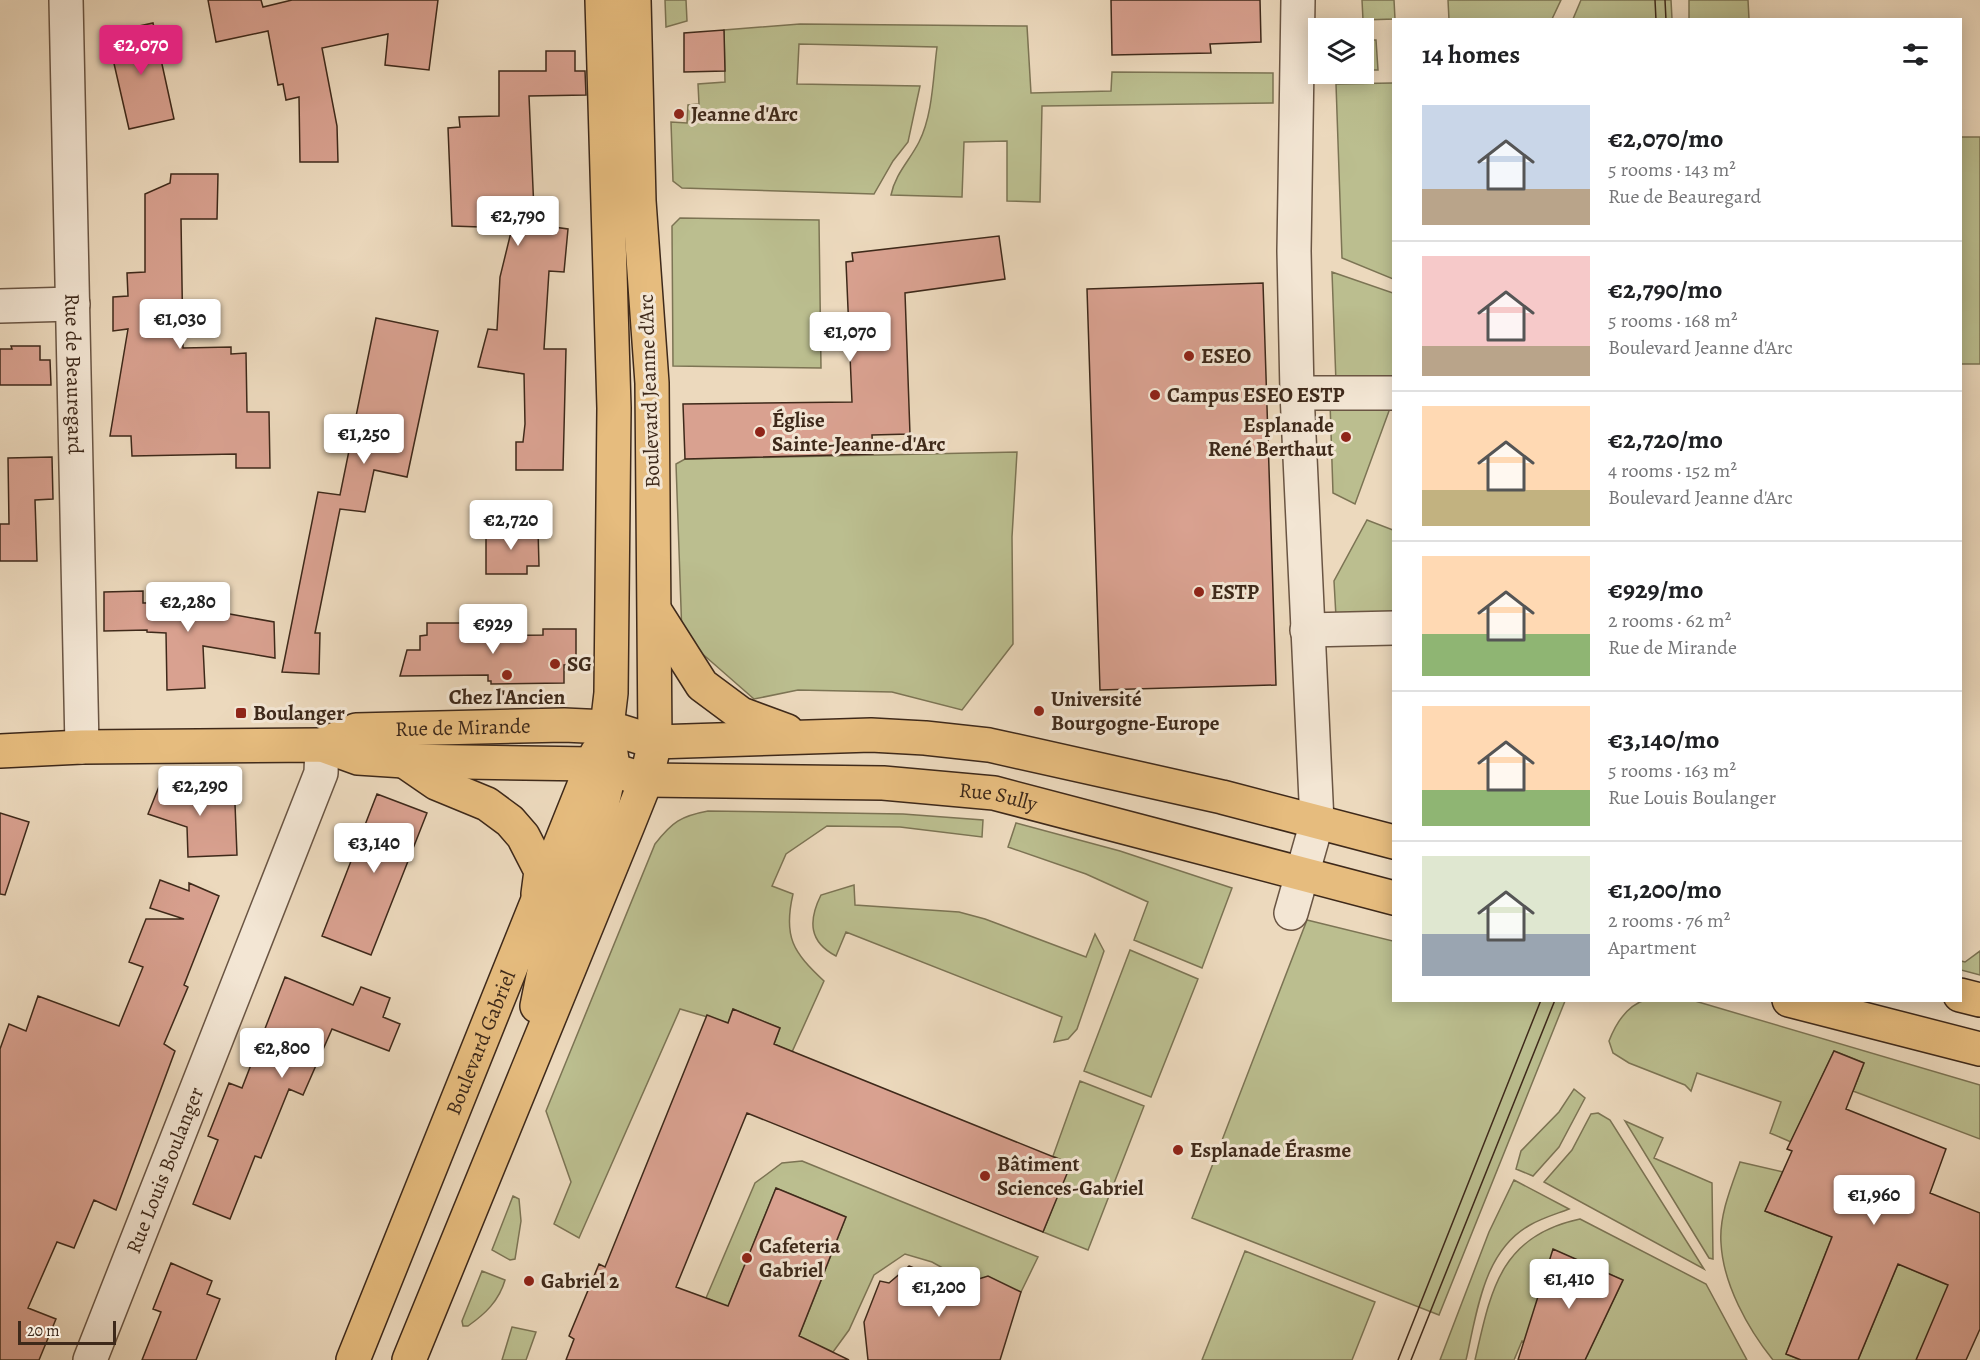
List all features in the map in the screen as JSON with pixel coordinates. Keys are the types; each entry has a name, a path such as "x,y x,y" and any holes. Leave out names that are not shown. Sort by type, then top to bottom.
{"main road":[{"name":"Boulevard Jeanne d'Arc","path":"602,0 614,408 611,693 608,727"},
{"name":"Boulevard Jeanne d'Arc","path":"634,0 639,201 652,382 655,611 646,780"},
{"path":"614,408 631,529 634,694 648,739"},
{"path":"655,611 702,685 741,714 800,736"},
{"path":"608,727 648,739 872,735 989,745 1222,797 1392,841"},
{"name":"Rue de Mirande","path":"321,745 356,730 608,727"},
{"name":"Boulevard Gabriel","path":"353,1360 536,904 601,767 608,727"},
{"name":"Rue de Mirande","path":"0,751 82,747 321,745 358,758 601,767"},
{"path":"404,761 436,783 487,804 510,821 523,836 541,871 536,904"},
{"path":"523,1079 548,952 600,814 601,767"},
{"name":"Rue Sully","path":"601,767 646,780 883,783 994,793 1392,897"},
{"path":"409,1360 646,780"},
{"path":"1962,996 1980,1000"},
{"path":"1797,1002 1980,1049"}],"street":[{"name":"Rue de Beauregard","path":"66,0 82,747"},
{"path":"1292,913 1317,822 1297,393 1294,251 1298,0"},
{"path":"0,306 73,304"},
{"path":"1297,393 1392,393"},
{"path":"1307,630 1392,627"},
{"name":"Rue Louis Boulanger","path":"90,1360 321,773 321,745"}],"green space":[{"path":"665,0 686,0 687,21 666,27"},
{"path":"1362,0 1394,0 1395,18 1363,18"},
{"path":"1448,0 1561,0 1552,18 1449,18"},
{"path":"1581,0 1671,0 1672,18 1573,18"},
{"path":"1689,0 1748,0 1749,18 1689,18"},
{"path":"800,24 1027,26 1031,93 1111,91 1112,72 1273,73 1273,103 1042,106 1040,202 1007,201 1007,141 964,142 962,197 891,195 896,180 924,131 932,95 937,47 799,44 797,84 920,86 908,142 893,161 874,194 682,188 673,181 671,122 687,123 688,105 699,104 698,84 725,82 724,30"},
{"path":"1374,40 1376,40 1378,70 1374,70"},
{"path":"1392,83 1392,279 1342,258 1336,84"},
{"path":"1962,137 1980,137 1980,364 1962,364"},
{"path":"680,218 819,220 821,368 673,366 672,226"},
{"path":"1332,272 1392,293 1392,382 1336,383"},
{"path":"1392,400 1355,504 1333,493 1330,402"},
{"path":"1017,452 1012,537 1013,644 962,710 892,692 798,690 754,699 682,636 676,464 685,459"},
{"path":"1367,520 1392,530 1392,615 1336,617 1334,581"},
{"path":"708,811 903,814 983,820 982,837 900,827 827,826 786,854 772,886 793,894 789,922 793,943 805,961 824,981 792,1052 774,1044 780,1028 733,1009 728,1023 680,1009 579,1238 554,1224 571,1182 546,1111 655,844 678,821"},
{"path":"1016,823 1120,851 1232,888 1202,968 1134,940 1148,902 1086,874 1008,847"},
{"path":"854,885 855,905 959,912 985,919 1086,957 1095,934 1104,951 1077,1029 1068,1039 1054,1042 1062,1017 846,932 836,956 820,944 816,937 814,914 821,895"},
{"path":"1307,920 1392,941 1392,1002 1565,1002 1439,1315 1192,1218"},
{"path":"1130,950 1198,979 1151,1097 1084,1071"},
{"path":"1980,951 1980,975 1962,970 1962,961 1965,962"},
{"path":"1698,1002 1980,1085 1980,1139 1853,1091 1864,1063 1834,1051 1791,1142 1770,1133 1781,1102 1697,1073 1691,1091 1685,1085 1629,1063 1613,1053 1609,1041 1618,1022 1632,1006 1638,1003"},
{"path":"1080,1081 1144,1106 1088,1250 1043,1232 1070,1164 1053,1156"},
{"path":"1574,1089 1585,1098 1559,1147 1533,1176 1516,1169 1521,1151 1559,1112"},
{"path":"1598,1113 1610,1120 1704,1269 1544,1182 1572,1150 1591,1114"},
{"path":"1625,1121 1663,1138 1654,1158 1712,1183 1713,1259 1709,1258"},
{"path":"802,1161 1038,1257 1021,1292 977,1287 932,1262 905,1254 874,1275 849,1330 833,1352 799,1336 846,1217 776,1188 728,1307 706,1298 755,1183 782,1163"},
{"path":"1740,1162 1783,1172 1765,1211 1832,1237 1786,1354 1801,1360 1773,1360 1746,1320 1726,1274 1721,1243 1722,1222 1726,1202"},
{"path":"1514,1180 1569,1209 1530,1225 1514,1236 1502,1250 1484,1285 1466,1360 1440,1360 1489,1232"},
{"path":"513,1196 519,1199 521,1221 515,1259 510,1260 492,1250"},
{"path":"1580,1219 1706,1284 1747,1360 1585,1360 1623,1280 1554,1250 1532,1345 1522,1341 1514,1360 1475,1360 1494,1289 1516,1253 1532,1238 1553,1227"},
{"path":"1245,1251 1375,1302 1352,1360 1202,1360"},
{"path":"1898,1264 1967,1293 1923,1360 1858,1360"},
{"path":"482,1271 505,1280 491,1306 468,1326 463,1326 462,1321"},
{"path":"512,1327 536,1332 526,1360 502,1360"}],"building":[{"path":"208,0 261,0 263,7 292,0 438,0 429,70 385,65 388,34 322,48 337,126 338,162 300,162 299,97 286,100 283,84 278,85 268,31 216,42"},
{"path":"1111,0 1260,0 1261,42 1210,44 1211,53 1112,55"},
{"path":"153,23 174,119 129,129 107,33"},
{"path":"724,30 725,71 684,72 684,33"},
{"path":"546,51 575,51 575,71 585,71 586,95 529,96 534,211 540,211 539,225 568,229 564,272 549,271 544,349 566,349 563,470 516,470 516,442 523,442 525,424 524,374 478,367 488,329 497,330 500,277 512,228 452,226 448,128 460,127 459,117 499,116 499,71 546,71"},
{"path":"171,174 218,174 217,219 181,219 183,348 231,347 231,354 246,353 247,412 269,412 270,468 236,468 236,454 132,456 131,436 110,436 128,329 113,331 113,297 128,296 127,273 145,272 145,194 170,183"},
{"path":"999,236 1005,279 905,293 910,434 872,435 873,454 685,459 683,404 852,402 846,262 853,261 852,253"},
{"path":"1263,283 1276,685 1100,690 1087,289"},
{"path":"376,318 438,331 407,477 374,470 365,512 340,509 315,633 320,633 319,674 282,672 318,492 340,495"},
{"path":"11,346 40,346 40,360 50,360 51,385 0,385 0,349 12,349"},
{"path":"52,457 53,499 35,500 37,561 0,561 0,524 9,524 8,458"},
{"path":"486,528 538,529 539,566 527,566 527,574 486,574"},
{"path":"143,591 143,603 208,602 208,610 274,622 275,658 203,646 205,688 167,690 166,633 147,632 147,630 104,631 104,592"},
{"path":"427,623 468,623 468,636 543,635 543,629 576,629 576,664 564,665 564,683 491,684 491,681 488,681 488,675 400,676 407,650 420,650 420,636 427,635"},
{"path":"225,783 226,804 235,804 237,855 188,857 187,827 148,814 160,784"},
{"path":"377,794 427,813 371,955 322,936"},
{"path":"0,813 29,822 5,895 0,894"},
{"path":"160,880 189,891 189,883 219,896 184,985 188,987 164,1044 175,1051 116,1210 94,1200 74,1248 57,1242 28,1308 56,1319 39,1360 0,1360 0,1049 9,1024 26,1031 38,996 119,1026 143,967 129,962 146,919 184,919 150,908"},
{"path":"285,977 353,1005 361,987 390,998 383,1017 400,1024 389,1051 332,1029 303,1095 289,1089 261,1158 255,1156 230,1219 193,1204 218,1140 208,1136 229,1083 242,1088"},
{"name":"Bâtiment Sciences-Gabriel","path":"733,1009 780,1028 774,1044 1071,1164 1043,1232 747,1113 676,1287 728,1306 776,1188 846,1217 799,1336 849,1360 566,1360 574,1339 569,1336 599,1264 605,1267 707,1015 728,1023"},
{"path":"1834,1051 1864,1063 1846,1109 1946,1149 1930,1193 1980,1213 1980,1329 1966,1360 1916,1360 1948,1285 1898,1264 1858,1360 1801,1360 1786,1354 1832,1237 1765,1211 1792,1151 1787,1149"},
{"path":"1553,1249 1623,1280 1585,1360 1518,1360"},
{"path":"171,1263 212,1281 207,1294 220,1299 196,1360 142,1360 161,1312 153,1309"},
{"path":"909,1266 939,1278 946,1274 969,1282 988,1276 1021,1292 1000,1360 868,1360 864,1322 880,1281 889,1283"}],"tram line":[{"path":"1655,0 1656,18"},
{"path":"1665,0 1666,18"},
{"path":"1398,1360 1540,1002"},
{"path":"1411,1360 1554,1002"}],"place":[{"name":"Jeanne d'Arc","path":"679,114"},
{"name":"ESEO","path":"1189,356"},
{"name":"Campus ESEO ESTP","path":"1155,395"},
{"name":"Église Sainte-Jeanne-d'Arc","path":"760,432"},
{"name":"Esplanade René Berthaut","path":"1346,437"},
{"name":"ESTP","path":"1199,592"},
{"name":"SG","path":"555,664"},
{"name":"Chez l'Ancien","path":"507,675"},
{"name":"Université Bourgogne-Europe","path":"1039,711"},
{"name":"Boulanger","path":"241,713"},
{"name":"Esplanade Érasme","path":"1178,1150"},
{"name":"Bâtiment Sciences-Gabriel","path":"985,1176"},
{"name":"Cafeteria Gabriel","path":"747,1258"},
{"name":"Gabriel 2","path":"529,1281"}]}
